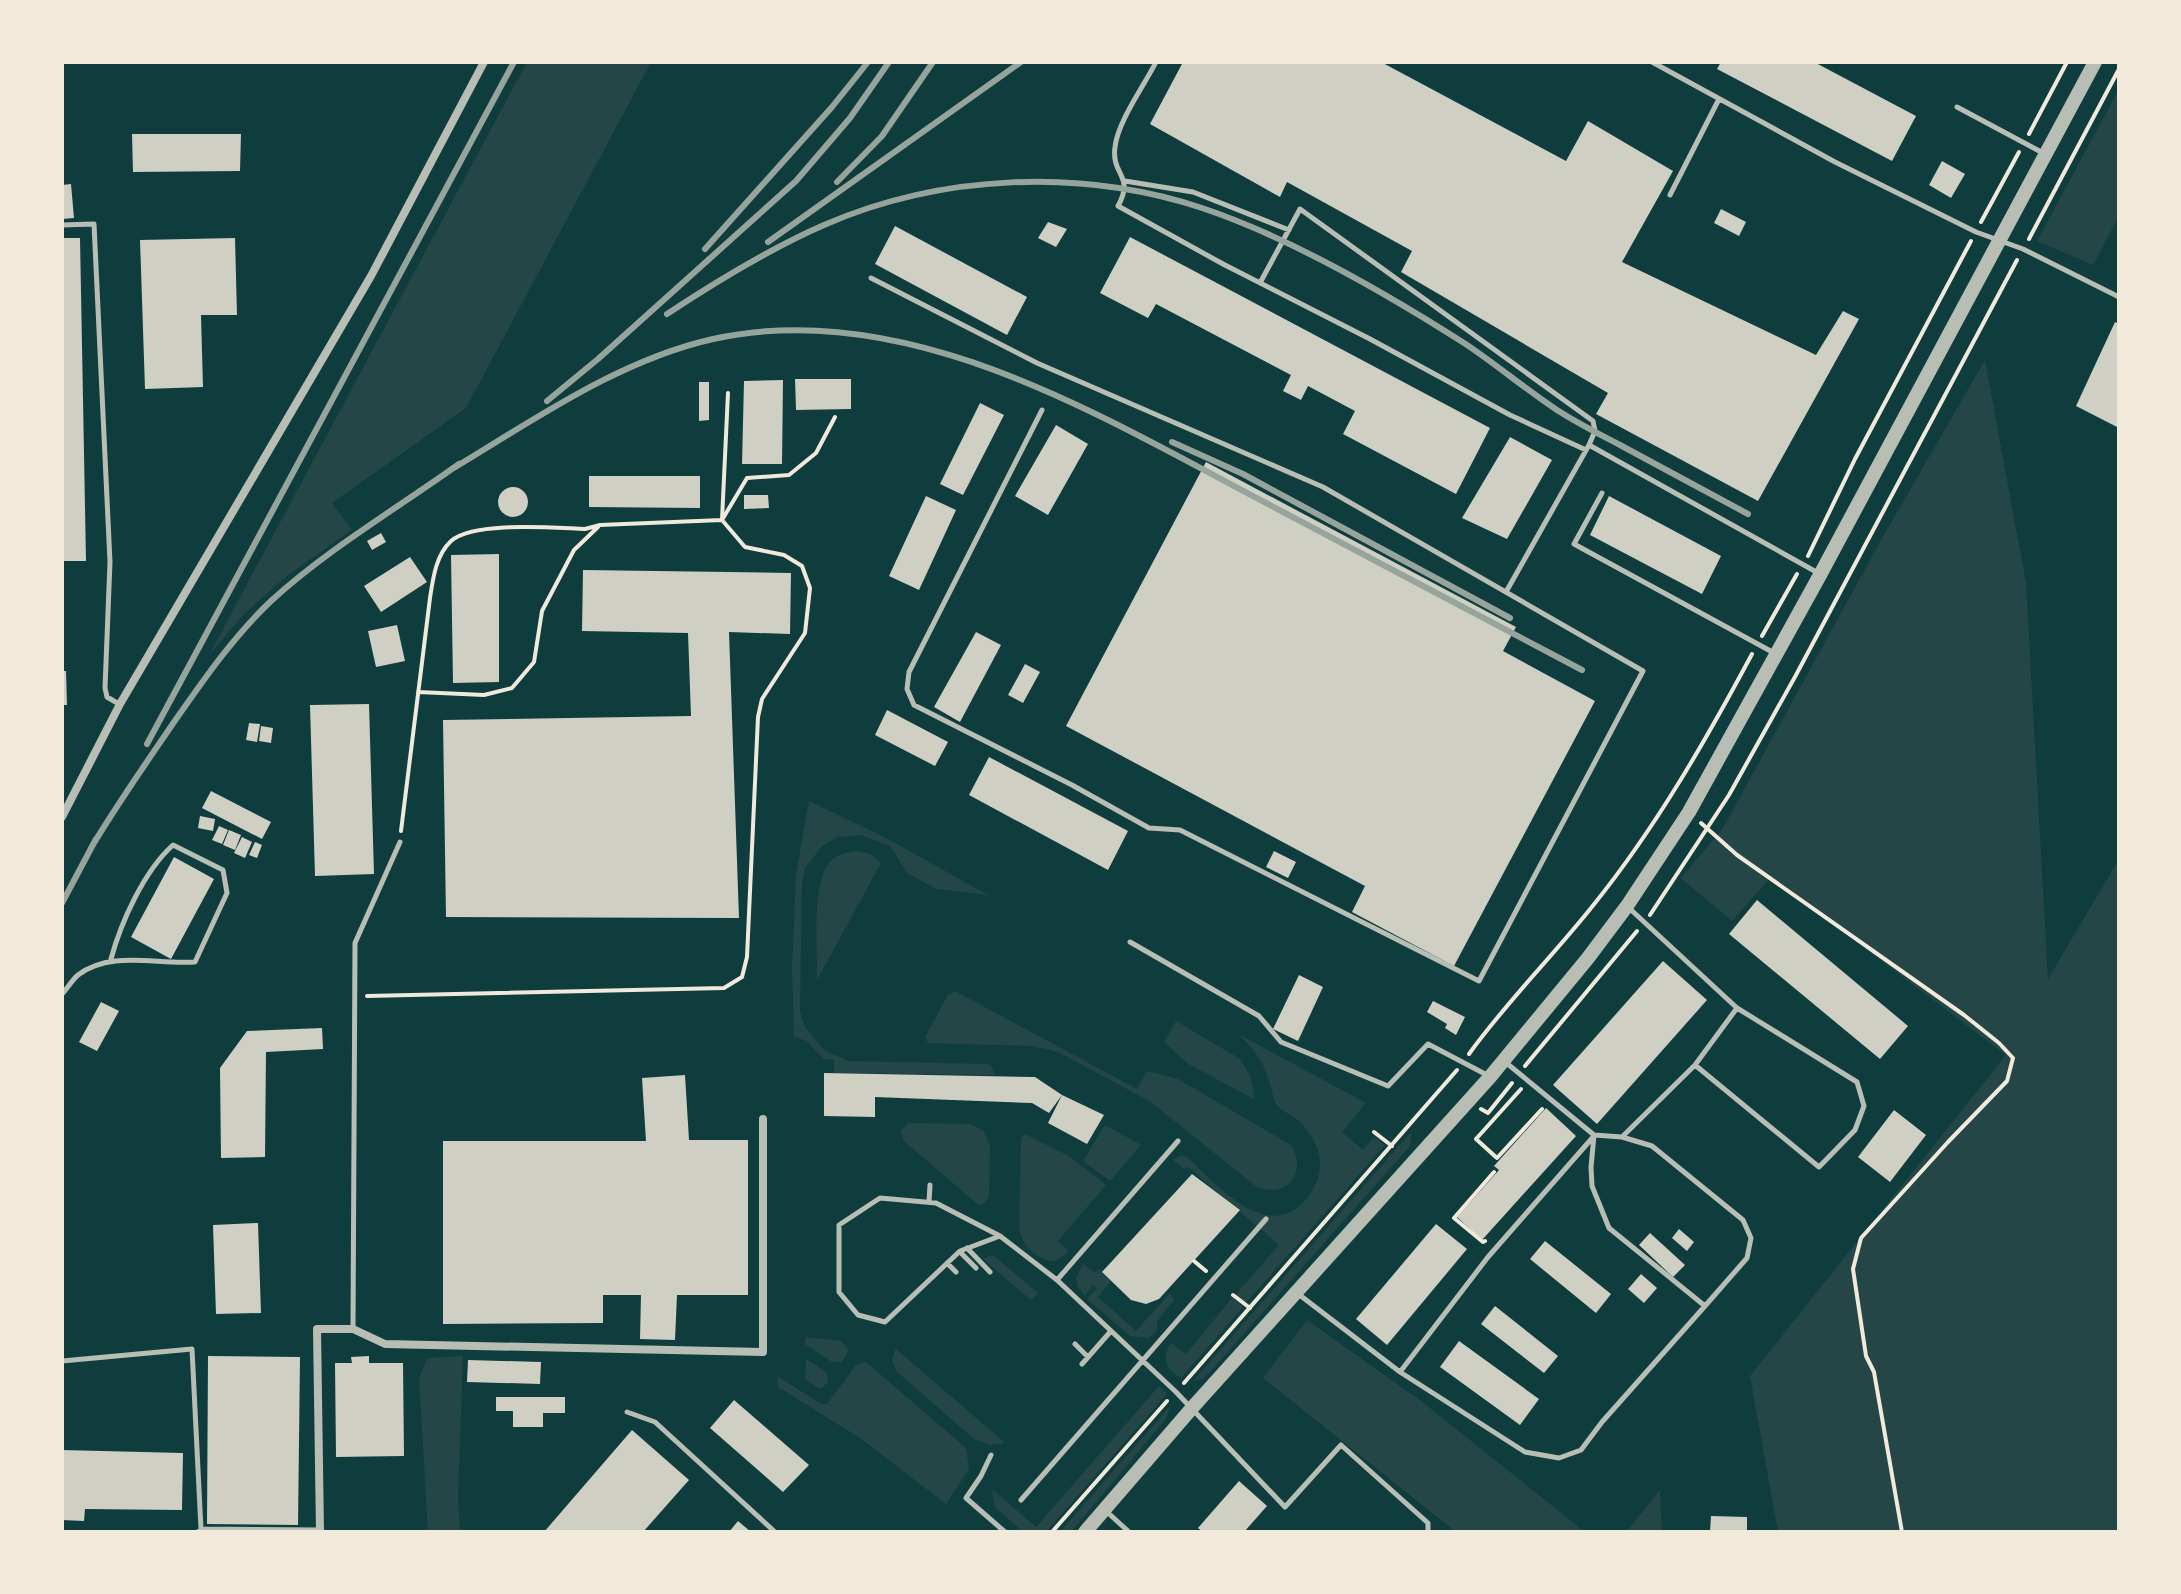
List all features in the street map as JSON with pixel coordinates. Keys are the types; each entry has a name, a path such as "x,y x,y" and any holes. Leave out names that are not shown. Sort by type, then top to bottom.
{"street":[{"path":"62,817 120,704 371,276 484,62"},
{"path":"1085,1532 1192,1408 1490,1077 1627,906 1689,812 2095,62"},
{"path":"320,1531 317,1329 353,1329 385,1344 763,1352 763,1119"}],"lane":[{"path":"1156,62 1119,129 1115,143 1117,169 1125,181 1126,190 1118,206 1510,415 1587,448 1820,575"},
{"path":"1652,62 1835,162 2119,297"},
{"path":"1670,195 1719,99"},
{"path":"1957,107 2046,154"},
{"path":"1125,181 1193,192 1289,230"},
{"path":"1260,283 1300,209 1593,421 1595,431 1587,448 1506,592"},
{"path":"62,225 94,224 110,562 105,688 107,697 120,704"},
{"path":"871,278 1037,363 1323,487 1643,671 1479,981 1180,830 1149,828 914,705 907,689 909,672 1042,410"},
{"path":"1602,493 1574,544 1776,654"},
{"path":"353,1329 355,943 400,842"},
{"path":"62,994 77,976 111,959 170,964 195,962 227,893 223,870 173,845 162,855 120,926 111,959"},
{"path":"1627,906 1737,1008 1857,1082 1864,1106 1855,1130 1819,1167 1695,1065"},
{"path":"1130,942 1259,1016 1281,1042 1388,1086 1428,1044 1490,1077"},
{"path":"1622,1137 1695,1065 1737,1008"},
{"path":"1296,1292 1400,1372 1525,1452 1559,1458 1581,1450 1602,1422 1747,1258 1751,1238 1743,1220 1652,1146 1622,1137 1594,1135 1503,1061"},
{"path":"1594,1135 1592,1186 1609,1228 1705,1306"},
{"path":"1400,1372 1488,1257 1594,1135"},
{"path":"1057,1280 1178,1141"},
{"path":"929,1202 930,1185"},
{"path":"1000,1236 960,1251 885,1322 858,1315 839,1292 839,1225 880,1198 936,1203 1000,1236 1057,1280 1192,1408 1285,1507 1341,1445 1428,1523 1428,1532"},
{"path":"1021,1500 1266,1219"},
{"path":"967,1248 990,1272"},
{"path":"960,1251 976,1268"},
{"path":"947,1263 956,1272"},
{"path":"1082,1364 1111,1331"},
{"path":"1075,1344 1088,1357"},
{"path":"62,1361 192,1349 200,1531 320,1531"},
{"path":"627,1412 655,1422 775,1532"},
{"path":"991,1455 966,1498 1005,1532"},
{"path":"1104,1510 1129,1532"}],"path":[{"path":"2030,131 2067,62"},
{"path":"2034,229 2119,69"},
{"path":"1981,222 2017,156"},
{"path":"1811,549 1855,459 1970,244"},
{"path":"1658,907 1708,829 1804,661 2014,265"},
{"path":"356,996 724,988 742,977 747,957 758,717 762,699 805,633 810,588 802,566 784,555 745,547 722,520 728,393"},
{"path":"722,520 747,478 789,475 816,453 835,417"},
{"path":"400,842 436,564 452,540 481,528 585,529 600,525 722,520"},
{"path":"418,692 484,695 512,688 534,662 542,611 574,550 600,525"},
{"path":"1475,1045 1567,938 1624,864 1678,783 1795,576"},
{"path":"1689,812 1737,855 1964,1015 2013,1058 2007,1081 1861,1238 1853,1269 1866,1356 1874,1372 1902,1532"},
{"path":"1532,1058 1633,935"},
{"path":"1188,1380 1449,1081"},
{"path":"1528,1081 1476,1139 1497,1158 1547,1107"},
{"path":"1488,1113 1509,1086"},
{"path":"1374,1132 1392,1146"},
{"path":"1488,1239 1483,1242 1454,1218 1494,1172"},
{"path":"1194,1261 1207,1273"},
{"path":"1233,1295 1250,1308"},
{"path":"1052,1532 1164,1405"}],"shaded area":[{"path":"527,62 651,62 466,408 332,503 352,530 288,575 245,613 209,655"},
{"path":"2119,89 2119,216 2093,265 2037,241"},
{"path":"1985,360 2026,583 2048,979 2119,859 2119,1443 2116,1445 2119,1459 2119,1532 1778,1532 1750,1376 2006,1055 1771,877 1732,921 1681,878 1723,828 1881,540"},
{"path":"809,801 886,838 988,895 937,889 908,874 890,846 860,835 838,837 822,846 805,868 802,883 800,1011 804,1026 824,1050 848,1061 988,1064 995,1075 834,1073 834,1060 824,1059 807,1041 794,1037 792,968 796,874"},
{"path":"856,851 871,854 881,863 817,980 817,915 821,881 833,859"},
{"path":"955,991 1137,1089 1147,1071 1178,1079 1291,1145 1297,1165 1292,1181 1277,1189 1257,1187 1151,1102 1058,1052 1032,1046 928,1043 925,1037 948,995"},
{"path":"1176,1021 1240,1059 1251,1077 1255,1100 1187,1063 1164,1042"},
{"path":"1238,1034 1366,1103 1342,1132 1363,1150 1374,1137 1385,1145 1246,1303 1236,1294 1279,1245 1188,1167 1184,1169 1173,1160 1180,1156 1187,1157 1244,1206 1277,1216 1293,1211 1308,1197 1317,1181 1320,1163 1312,1137 1298,1120 1277,1105 1260,1060"},
{"path":"908,1123 971,1124 984,1131 990,1146 989,1197 984,1204 975,1202 903,1140 901,1131"},
{"path":"1105,1125 1141,1145 1110,1181 1083,1161"},
{"path":"1412,1131 1410,1146 1211,1371 1202,1379 1193,1381"},
{"path":"1025,1134 1069,1156 1106,1185 1058,1241 1069,1252 1055,1261 1031,1251 1023,1241 1019,1228 1021,1138"},
{"path":"993,1255 1038,1293 1031,1300 983,1259"},
{"path":"1083,1264 1095,1273 1099,1269 1111,1281 1098,1297 1136,1331 1170,1293 1174,1300 1157,1321 1157,1331 1148,1338 1130,1336 1087,1299 1097,1288 1093,1285 1085,1296 1077,1286 1076,1278"},
{"path":"1232,1298 1243,1307 1181,1378 1176,1375 1166,1358 1171,1343 1186,1354"},
{"path":"1307,1320 1421,1401 1585,1532 1456,1532 1263,1378"},
{"path":"806,1337 841,1341 849,1350 842,1362 832,1362 805,1344"},
{"path":"895,1348 1005,1443 989,1445 973,1438 896,1371 892,1360"},
{"path":"463,1356 458,1497 460,1532 428,1532 419,1378 427,1358"},
{"path":"806,1359 827,1373 828,1382 822,1388 805,1379"},
{"path":"866,1362 966,1448 969,1469 946,1504 860,1438 778,1387 777,1376 821,1404 827,1404 856,1365"},
{"path":"1159,1386 1167,1394 1046,1532 1023,1532 995,1507 992,1489 1036,1527"},
{"path":"1171,1405 1166,1419 1071,1532 1060,1532"},
{"path":"1660,1490 1662,1532 1626,1532"}],"building":[{"path":"1183,62 1381,62 1566,161 1588,121 1673,171 1622,262 1816,355 1843,311 1859,319 1758,501 1596,414 1608,393 1401,272 1412,251 1287,182 1280,197 1150,124"},
{"path":"1721,62 1814,62 1916,116 1892,161 1717,69"},
{"path":"132,134 241,134 240,171 133,172"},
{"path":"1942,161 1965,174 1951,198 1929,185"},
{"path":"71,184 74,218 62,219 62,185"},
{"path":"1721,209 1746,222 1739,236 1714,223"},
{"path":"1048,222 1067,229 1056,247 1038,238"},
{"path":"895,226 1027,297 1007,335 875,264"},
{"path":"1130,237 1490,428 1456,494 1343,434 1355,411 1308,386 1301,400 1283,391 1291,375 1156,304 1148,318 1100,293"},
{"path":"62,238 80,238 86,561 62,561"},
{"path":"235,238 237,315 201,315 203,387 145,389 140,240"},
{"path":"2115,322 2119,324 2119,428 2076,406"},
{"path":"795,379 851,379 851,409 796,410"},
{"path":"783,380 782,464 742,464 744,381"},
{"path":"699,382 709,382 709,420 699,421"},
{"path":"980,403 1004,415 963,495 940,484"},
{"path":"1056,425 1088,444 1048,515 1015,496"},
{"path":"1510,437 1552,460 1507,539 1462,518"},
{"path":"1206,462 1516,627 1503,651 1595,701 1454,966 1352,912 1365,886 1066,726"},
{"path":"589,476 700,476 700,508 589,507"},
{"path":"513,487 524,491 528,502 524,513 513,517 502,513 498,502 502,491"},
{"path":"744,495 768,495 769,508 744,509"},
{"path":"926,496 956,510 919,590 889,576"},
{"path":"1609,496 1721,556 1702,594 1590,535"},
{"path":"381,533 386,542 372,550 367,541"},
{"path":"499,554 499,682 453,683 451,555"},
{"path":"410,557 427,582 381,612 364,586"},
{"path":"583,570 791,573 790,634 729,632 739,918 446,917 443,720 691,716 688,633 582,631"},
{"path":"397,625 405,661 376,667 368,631"},
{"path":"976,632 1001,645 960,722 934,707"},
{"path":"1025,664 1040,672 1023,703 1008,695"},
{"path":"62,671 66,671 67,705 62,705"},
{"path":"369,704 374,874 315,876 310,705"},
{"path":"887,710 948,742 935,766 875,735"},
{"path":"249,723 260,724 257,742 246,740"},
{"path":"261,726 273,728 271,743 259,741"},
{"path":"989,757 1128,831 1108,870 969,795"},
{"path":"211,791 271,822 262,839 202,808"},
{"path":"200,816 215,819 213,831 198,828"},
{"path":"219,826 228,830 222,844 212,840"},
{"path":"229,830 241,835 235,850 223,845"},
{"path":"242,837 252,842 245,858 234,853"},
{"path":"255,842 262,845 257,858 249,855"},
{"path":"1274,851 1296,862 1288,878 1266,867"},
{"path":"174,857 214,879 171,959 131,937"},
{"path":"1757,900 1908,1026 1880,1059 1729,934"},
{"path":"1663,961 1707,1000 1597,1124 1553,1085"},
{"path":"1299,975 1323,987 1298,1041 1273,1029"},
{"path":"1433,1001 1465,1017 1456,1035 1445,1028 1447,1024 1427,1012"},
{"path":"101,1002 119,1011 97,1051 79,1042"},
{"path":"322,1028 323,1049 266,1052 265,1157 221,1158 220,1068 247,1031"},
{"path":"824,1073 1035,1077 1062,1095 1049,1113 1032,1103 875,1097 875,1117 824,1116"},
{"path":"685,1075 689,1140 748,1140 748,1295 677,1295 675,1340 640,1339 641,1295 603,1295 603,1323 443,1324 443,1141 646,1141 642,1078"},
{"path":"1062,1095 1104,1115 1087,1144 1048,1123"},
{"path":"1546,1108 1576,1136 1482,1240 1457,1217 1499,1170 1494,1166"},
{"path":"1894,1110 1926,1135 1890,1182 1858,1157"},
{"path":"1192,1174 1240,1210 1159,1299 1146,1304 1131,1300 1102,1272"},
{"path":"258,1223 261,1313 216,1314 213,1225"},
{"path":"1436,1224 1467,1249 1387,1345 1356,1319"},
{"path":"1679,1229 1694,1242 1687,1251 1672,1238"},
{"path":"1650,1233 1685,1265 1673,1277 1639,1245"},
{"path":"1545,1241 1611,1294 1596,1313 1530,1259"},
{"path":"1641,1274 1657,1288 1644,1303 1628,1289"},
{"path":"1495,1306 1558,1356 1544,1373 1481,1324"},
{"path":"1459,1341 1539,1399 1520,1425 1440,1367"},
{"path":"208,1356 300,1357 298,1525 207,1524"},
{"path":"369,1356 369,1363 403,1363 404,1456 336,1457 335,1363 352,1363 351,1357"},
{"path":"468,1360 541,1362 540,1384 467,1382"},
{"path":"496,1397 565,1397 565,1413 543,1413 543,1427 513,1427 513,1411 496,1411"},
{"path":"734,1400 809,1465 783,1492 710,1428"},
{"path":"632,1430 689,1480 643,1532 544,1532"},
{"path":"62,1450 183,1453 182,1510 85,1509 84,1521 62,1520"},
{"path":"1239,1481 1267,1506 1244,1532 1203,1532 1198,1528"},
{"path":"1711,1516 1747,1517 1747,1532 1710,1532"},
{"path":"738,1521 751,1532 729,1532"}],"railway":[{"path":"147,744 514,62"},
{"path":"705,249 832,107 868,62"},
{"path":"547,401 796,181 850,118 889,62"},
{"path":"837,182 882,136 933,62"},
{"path":"768,242 1021,62"},
{"path":"667,314 783,244 869,208 915,195 1012,182 1060,182 1156,195 1235,220 1337,268 1464,343 1565,415 1748,514"},
{"path":"452,469 611,376 678,349 713,339 786,330 859,334 931,349 1071,402 1582,670"},
{"path":"1172,442 1243,474 1510,618"},
{"path":"91,848 195,693 230,645 257,615 316,564 459,464"},
{"path":"62,903 96,839"}]}
